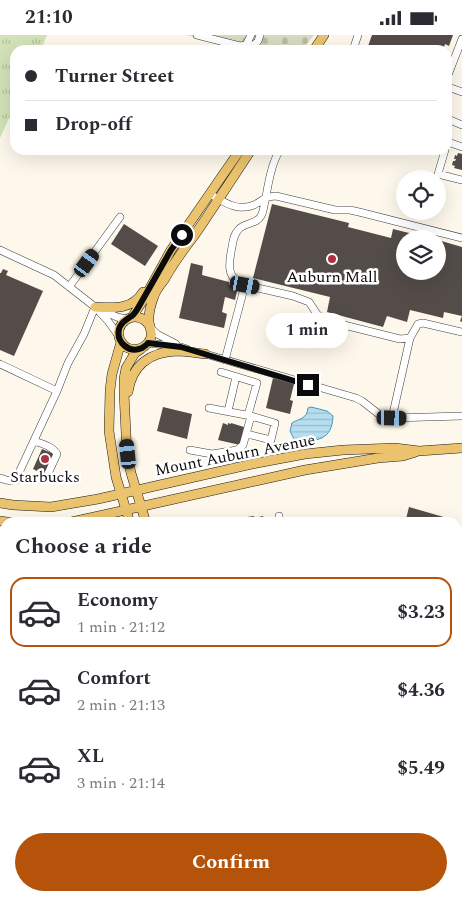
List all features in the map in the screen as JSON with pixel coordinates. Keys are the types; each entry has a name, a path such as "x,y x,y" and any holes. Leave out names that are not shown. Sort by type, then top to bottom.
{"main road":[{"path":"95,307 120,308 134,302 140,296 237,155"},
{"path":"144,517 131,473 126,435 124,379 126,368 130,359 145,346 152,334 150,308 154,295 247,155"},
{"path":"128,517 116,477 109,431 112,374 120,339 120,326 144,299 171,250"},
{"path":"129,318 141,318 150,326"},
{"path":"120,339 128,348 134,350 145,346"},
{"path":"126,435 130,383 132,374 138,366 157,354 177,351 205,354"},
{"name":"Mount Auburn Avenue","path":"0,503 51,507 98,499 305,454 343,450 395,448 419,451 461,448"},
{"name":"Mount Auburn Avenue","path":"93,517 306,470 369,459 403,456 419,451"}],"street":[{"path":"198,35 236,45"},
{"path":"251,35 246,45 254,45 260,35"},
{"path":"452,65 462,39"},
{"path":"277,155 262,216 257,221 239,228 234,236 228,264 234,277 245,285 293,295 309,302 316,314 324,321 400,339 410,338"},
{"path":"444,155 438,174 462,180"},
{"path":"210,194 228,205 241,208 255,204 266,197 276,196 335,210 359,212 462,238"},
{"path":"69,287 120,217"},
{"path":"0,250 54,275 95,307 108,321 120,339"},
{"path":"225,360 245,285"},
{"path":"95,307 118,317 129,318"},
{"path":"16,479 95,307"},
{"path":"392,418 410,338 418,324 424,323 462,332"},
{"path":"150,326 157,334 181,347 356,398 380,415 392,418 462,416"},
{"path":"145,346 181,347"},
{"path":"0,364 57,391"},
{"path":"190,450 212,454 237,450 244,445 249,435 250,416 257,383 221,372"},
{"path":"228,411 236,377"},
{"path":"209,408 275,423 271,440 249,435"},
{"path":"0,478 6,481 46,479 57,454 46,445 34,441"}],"green space":[{"path":"0,35 47,35 43,45 10,45 10,116 0,138"},
{"path":"186,35 314,35 306,45 222,44"}],"water":[{"path":"308,408 327,411 333,416 330,430 326,435 317,440 296,443 290,431 292,423 303,418"}],"building":[{"path":"372,35 453,35 449,45 368,45"},
{"path":"458,153 462,154 462,170 454,168 455,166 452,165 456,159 454,159 455,155 457,156"},
{"name":"Auburn Mall","path":"272,204 349,223 348,227 391,238 393,229 397,230 396,280 446,280 446,242 462,247 462,316 444,312 443,318 410,310 407,322 387,316 383,327 327,312 330,297 253,278"},
{"path":"124,224 158,246 145,266 111,244"},
{"path":"191,263 203,266 202,275 229,282 229,285 238,287 235,300 225,297 222,312 227,314 224,328 179,318"},
{"path":"3,269 8,271 6,275 43,291 14,356 0,350 0,273"},
{"path":"273,378 294,384 290,400 293,401 290,414 266,408"},
{"path":"163,407 192,414 187,439 157,431"},
{"path":"223,423 244,427 240,445 218,440"},
{"name":"Starbucks","path":"42,449 54,454 56,465 53,471 48,469 45,474 33,469"},
{"path":"409,507 444,517 406,517"}],"place":[{"name":"Auburn Mall","path":"332,259"},
{"name":"Starbucks","path":"45,459"}],"route":[{"path":"182,235 171,250 132,317 126,319 120,326 119,336 121,342 134,350 142,348 148,343 181,347 308,385"}]}
